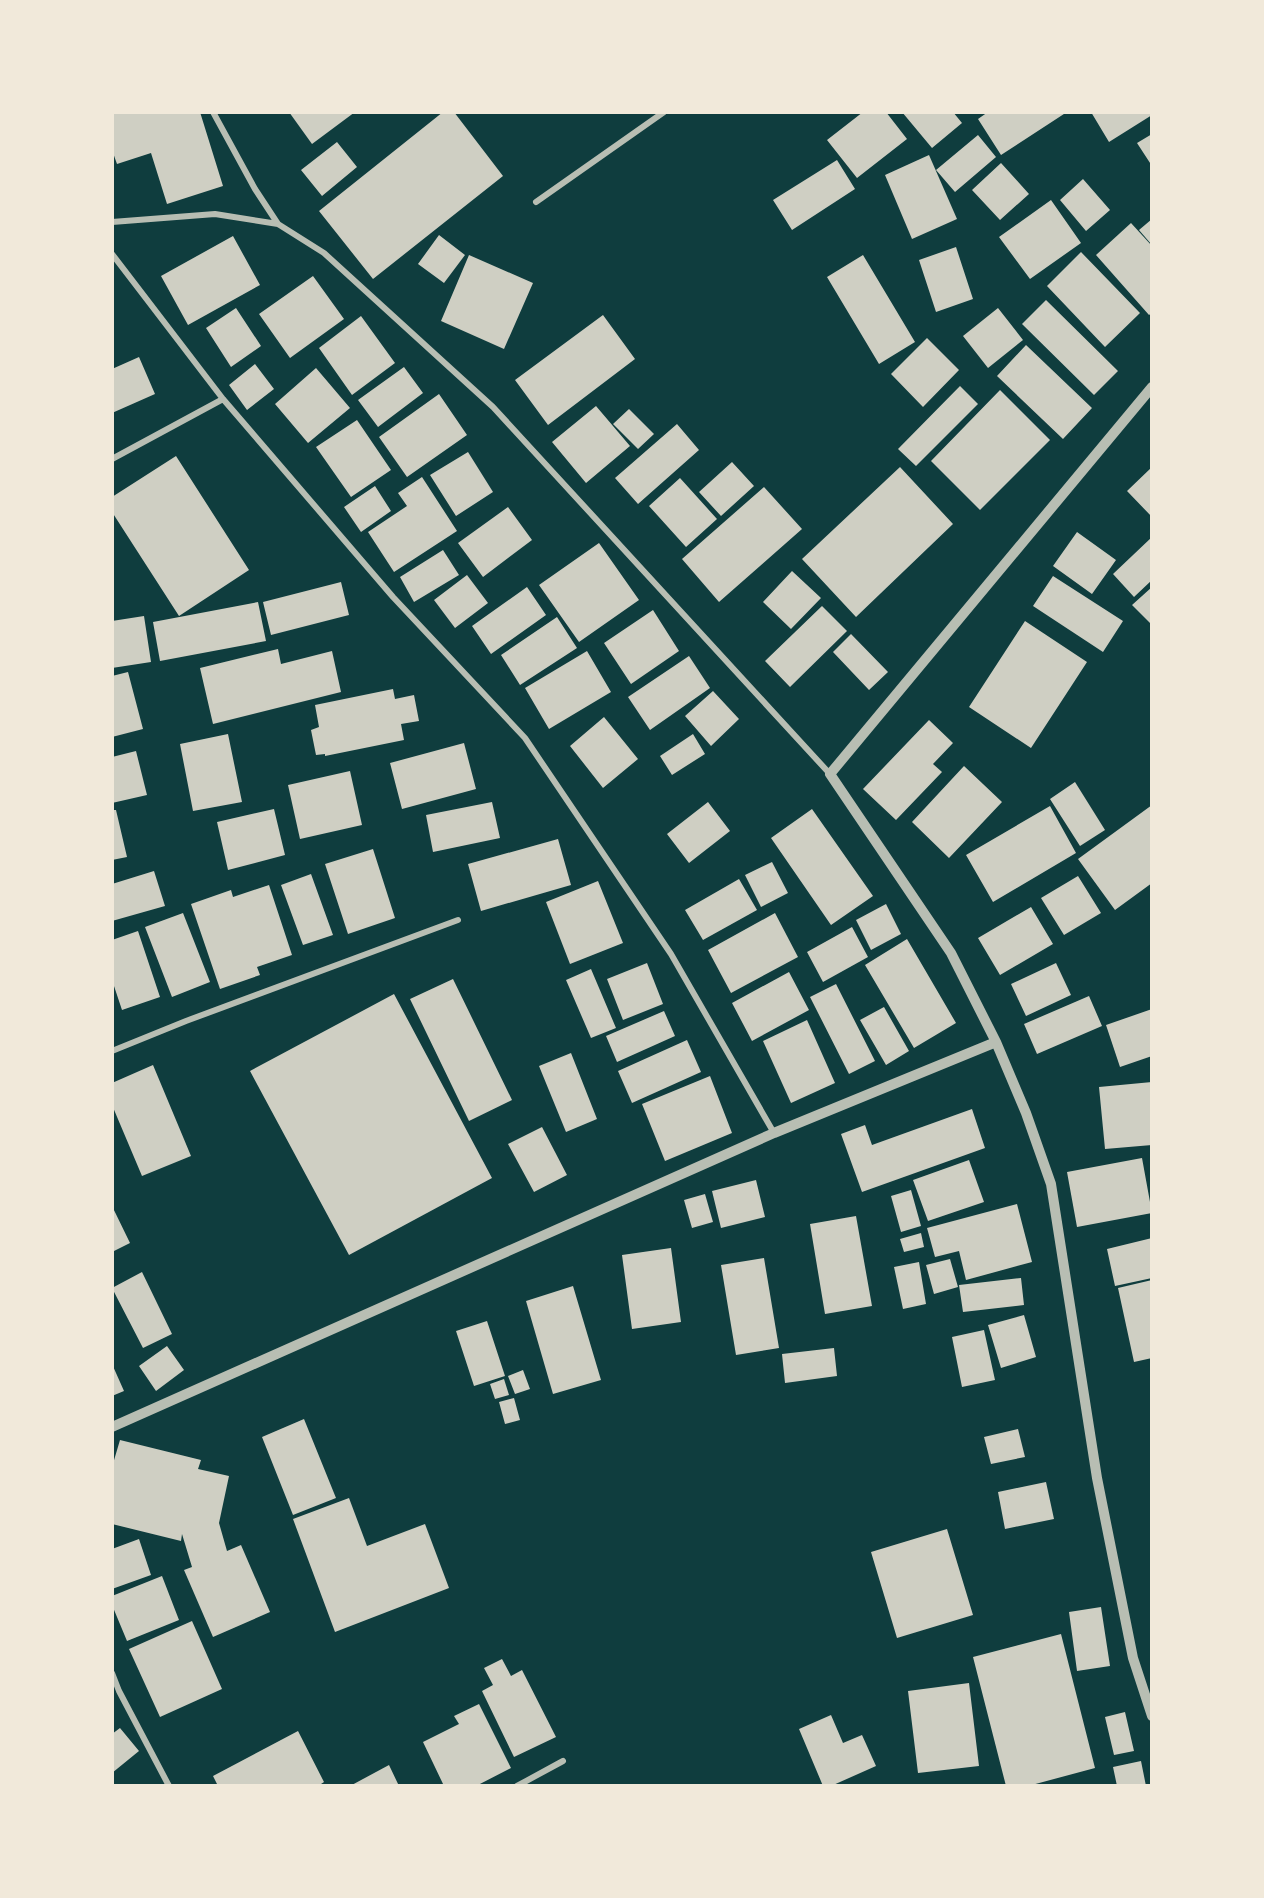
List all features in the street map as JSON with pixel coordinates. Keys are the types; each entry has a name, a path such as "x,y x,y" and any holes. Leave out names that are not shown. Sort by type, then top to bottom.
{"street":[{"path":"213,112 255,189 278,224"},
{"path":"536,202 664,112"},
{"path":"112,222 215,214 278,224 324,253 493,407 830,774 951,953 996,1042 1026,1113 1050,1184 1097,1478 1133,1658 1152,1716"},
{"path":"112,254 223,399 393,597 525,738 671,954 774,1133"},
{"path":"830,774 1150,394"},
{"path":"112,459 223,399"},
{"path":"112,1051 186,1021 458,920"},
{"path":"112,1427 774,1133 996,1042"},
{"path":"112,1673 119,1691 169,1785"},
{"path":"517,1785 563,1761"}],"building":[{"path":"112,112 200,112 223,186 167,204 151,153 117,164 112,150"},
{"path":"289,112 355,112 312,144"},
{"path":"443,112 454,112 503,176 373,279 319,211"},
{"path":"863,112 886,112 907,139 857,178 827,140"},
{"path":"902,112 953,112 962,123 932,148"},
{"path":"988,112 1067,112 1001,155 978,119"},
{"path":"1091,112 1152,112 1152,115 1109,142"},
{"path":"1152,134 1152,166 1137,143"},
{"path":"978,135 996,157 955,192 936,170"},
{"path":"337,142 357,167 322,196 301,170"},
{"path":"929,155 957,219 912,239 885,175"},
{"path":"837,160 855,189 792,230 773,200"},
{"path":"1001,163 1029,194 1000,220 972,190"},
{"path":"1083,179 1110,210 1086,231 1060,200"},
{"path":"1051,200 1081,243 1030,279 999,237"},
{"path":"1152,219 1152,245 1139,230"},
{"path":"1131,223 1152,246 1152,313 1149,315 1096,255"},
{"path":"439,235 465,255 444,283 418,264"},
{"path":"233,236 260,285 188,325 161,276"},
{"path":"956,247 973,299 936,312 919,260"},
{"path":"1081,252 1140,313 1105,347 1047,286"},
{"path":"469,255 533,283 504,349 441,321"},
{"path":"863,255 915,342 879,364 827,277"},
{"path":"313,276 344,319 290,358 259,314"},
{"path":"1046,300 1118,371 1094,395 1022,324"},
{"path":"236,308 261,346 231,367 206,328"},
{"path":"998,308 1023,340 988,368 963,336"},
{"path":"603,315 635,359 548,425 515,380"},
{"path":"361,316 395,363 352,395 319,348"},
{"path":"927,338 959,370 923,407 891,374"},
{"path":"1026,345 1092,408 1063,439 997,376"},
{"path":"139,357 155,394 112,413 112,369"},
{"path":"255,364 274,389 247,410 229,385"},
{"path":"404,367 423,393 378,427 358,400"},
{"path":"316,368 350,408 308,443 275,404"},
{"path":"960,386 978,404 916,466 898,449"},
{"path":"1000,390 1050,440 980,510 931,461"},
{"path":"439,394 467,435 407,477 379,437"},
{"path":"596,406 630,446 586,483 552,442"},
{"path":"629,409 654,434 638,449 613,424"},
{"path":"357,420 391,470 351,497 316,447"},
{"path":"677,424 699,450 638,504 615,478"},
{"path":"468,452 493,492 456,516 430,475"},
{"path":"176,456 249,570 179,616 112,512 112,497"},
{"path":"732,462 754,486 721,516 699,492"},
{"path":"900,467 953,524 856,617 802,559"},
{"path":"1152,467 1152,517 1127,491"},
{"path":"422,477 457,531 394,572 368,532 407,506 398,493"},
{"path":"680,478 717,519 686,547 649,506"},
{"path":"375,486 391,511 361,532 344,507"},
{"path":"764,487 802,529 719,602 682,559"},
{"path":"508,507 532,540 483,577 458,543"},
{"path":"1077,532 1116,560 1092,594 1053,566"},
{"path":"1152,537 1152,580 1134,597 1113,574"},
{"path":"599,543 639,600 579,642 539,585"},
{"path":"443,550 459,575 414,602 400,577"},
{"path":"792,571 821,598 791,629 763,602"},
{"path":"467,575 488,603 455,628 434,600"},
{"path":"1053,576 1123,621 1103,652 1033,606"},
{"path":"341,582 349,615 271,635 263,602"},
{"path":"527,587 546,615 491,654 472,626"},
{"path":"1152,587 1152,625 1132,605"},
{"path":"258,602 266,641 160,661 153,622"},
{"path":"822,606 847,631 790,687 765,661"},
{"path":"653,610 679,651 631,684 604,643"},
{"path":"144,616 151,662 112,668 112,621"},
{"path":"557,617 577,648 520,685 501,655"},
{"path":"1025,621 1087,662 1031,748 969,707"},
{"path":"851,634 888,672 869,690 833,652"},
{"path":"278,649 281,664 332,651 341,692 213,724 200,668"},
{"path":"587,651 611,692 549,729 525,688"},
{"path":"689,656 710,688 650,730 628,697"},
{"path":"128,672 143,729 112,737 112,676"},
{"path":"393,689 395,699 414,695 419,721 401,724 404,740 325,756 325,754 316,755 311,730 319,727 315,705"},
{"path":"713,691 739,719 711,746 685,716"},
{"path":"604,717 638,759 603,788 570,746"},
{"path":"929,720 953,743 933,764 942,772 896,820 863,789"},
{"path":"228,734 242,802 193,811 180,744"},
{"path":"693,734 705,754 672,775 660,756"},
{"path":"464,743 476,789 402,809 390,763"},
{"path":"136,751 147,795 112,803 112,757"},
{"path":"964,766 1002,802 949,858 912,822"},
{"path":"350,771 362,825 300,839 288,785"},
{"path":"1075,782 1105,830 1080,846 1050,799"},
{"path":"492,802 500,838 433,852 426,815"},
{"path":"708,802 730,831 689,863 667,834"},
{"path":"1152,805 1152,883 1115,910 1078,859"},
{"path":"1050,806 1076,853 993,902 966,855"},
{"path":"274,809 285,855 228,870 217,822"},
{"path":"812,809 873,896 831,925 771,838"},
{"path":"112,810 116,810 127,857 112,860"},
{"path":"558,839 571,885 481,911 468,864"},
{"path":"373,849 395,918 348,934 325,864"},
{"path":"772,862 788,893 761,907 745,875"},
{"path":"154,871 165,906 112,921 112,884"},
{"path":"311,874 333,935 303,945 281,885"},
{"path":"1078,876 1101,913 1064,935 1041,898"},
{"path":"739,879 757,910 703,940 685,910"},
{"path":"598,881 623,943 570,964 546,902"},
{"path":"269,885 292,955 257,967 260,975 220,989 191,904 231,890 233,897"},
{"path":"886,904 901,934 871,950 856,920"},
{"path":"1031,907 1053,944 1000,975 978,938"},
{"path":"183,913 210,982 172,997 145,927"},
{"path":"775,913 798,957 731,993 708,950"},
{"path":"852,927 868,957 823,982 807,952"},
{"path":"138,931 160,997 122,1010 112,980 112,940"},
{"path":"907,939 956,1023 914,1048 865,965"},
{"path":"647,963 663,1004 623,1020 607,979"},
{"path":"1056,963 1071,995 1026,1016 1011,984"},
{"path":"591,969 616,1028 591,1038 566,980"},
{"path":"789,972 809,1010 752,1041 732,1003"},
{"path":"453,979 512,1100 469,1121 410,999"},
{"path":"836,984 875,1061 849,1074 810,997"},
{"path":"394,994 492,1178 349,1255 250,1071"},
{"path":"1089,996 1102,1026 1037,1054 1024,1024"},
{"path":"884,1007 909,1051 886,1065 860,1020"},
{"path":"1152,1009 1152,1056 1120,1067 1106,1025"},
{"path":"664,1011 675,1036 617,1062 606,1036"},
{"path":"807,1020 835,1083 791,1103 763,1041"},
{"path":"687,1040 701,1072 632,1103 618,1071"},
{"path":"571,1053 597,1119 566,1132 539,1066"},
{"path":"153,1065 191,1156 142,1176 112,1105 112,1083"},
{"path":"710,1076 732,1133 665,1161 642,1104"},
{"path":"1152,1082 1152,1145 1105,1149 1099,1087"},
{"path":"972,1109 985,1148 862,1192 841,1134 865,1125 872,1145"},
{"path":"542,1127 567,1175 534,1192 508,1144"},
{"path":"1142,1158 1152,1213 1077,1227 1067,1172"},
{"path":"969,1160 984,1202 928,1221 913,1180"},
{"path":"756,1180 765,1217 721,1228 712,1191"},
{"path":"911,1190 921,1226 901,1232 891,1196"},
{"path":"705,1194 713,1222 692,1228 684,1200"},
{"path":"1017,1204 1032,1262 966,1280 959,1251 935,1257 927,1228"},
{"path":"112,1206 130,1243 112,1252"},
{"path":"856,1216 872,1306 825,1314 810,1224"},
{"path":"921,1233 924,1247 904,1252 900,1239"},
{"path":"1152,1238 1152,1278 1115,1286 1107,1249"},
{"path":"671,1248 681,1322 632,1329 622,1255"},
{"path":"764,1258 779,1348 736,1355 721,1265"},
{"path":"950,1259 958,1287 934,1294 926,1265"},
{"path":"919,1262 926,1304 903,1309 894,1267"},
{"path":"142,1272 172,1334 143,1348 112,1288"},
{"path":"1021,1278 1024,1305 963,1312 959,1285"},
{"path":"1152,1280 1152,1358 1134,1362 1118,1288"},
{"path":"573,1286 601,1380 553,1394 526,1301"},
{"path":"1024,1315 1036,1357 1001,1368 988,1325"},
{"path":"487,1321 505,1376 474,1386 456,1331"},
{"path":"984,1330 995,1380 962,1387 952,1337"},
{"path":"167,1346 184,1370 156,1391 139,1366"},
{"path":"834,1348 837,1376 785,1383 782,1354"},
{"path":"112,1364 124,1391 112,1396"},
{"path":"523,1370 530,1389 515,1394 508,1376"},
{"path":"504,1379 509,1395 495,1399 490,1384"},
{"path":"514,1398 520,1420 505,1424 499,1402"},
{"path":"304,1419 336,1498 293,1515 262,1437"},
{"path":"1018,1429 1025,1457 991,1464 984,1437"},
{"path":"120,1440 201,1460 198,1469 229,1476 219,1523 227,1551 241,1545 270,1612 213,1637 184,1570 192,1567 182,1534 181,1541 112,1524 112,1467"},
{"path":"1046,1482 1054,1519 1005,1529 998,1492"},
{"path":"349,1498 367,1546 425,1524 449,1588 335,1632 293,1519"},
{"path":"947,1529 973,1615 897,1638 871,1552"},
{"path":"139,1539 151,1575 112,1589 112,1549"},
{"path":"162,1576 179,1620 127,1641 112,1605 112,1596"},
{"path":"1101,1607 1110,1666 1077,1671 1069,1612"},
{"path":"192,1621 222,1689 160,1717 129,1649"},
{"path":"1061,1634 1095,1768 1028,1786 1006,1786 973,1657"},
{"path":"502,1659 511,1676 522,1670 556,1737 514,1757 482,1691 493,1685 484,1668"},
{"path":"969,1683 979,1766 918,1773 908,1691"},
{"path":"479,1704 511,1768 476,1786 444,1786 423,1742 459,1724 454,1716"},
{"path":"1125,1712 1134,1751 1114,1755 1105,1717"},
{"path":"831,1715 843,1743 862,1735 876,1766 831,1786 823,1786 799,1729"},
{"path":"120,1728 139,1751 112,1773 112,1734"},
{"path":"298,1731 324,1782 318,1786 218,1786 213,1776"},
{"path":"1141,1761 1146,1786 1117,1786 1113,1767"},
{"path":"389,1765 399,1786 350,1786"}]}
